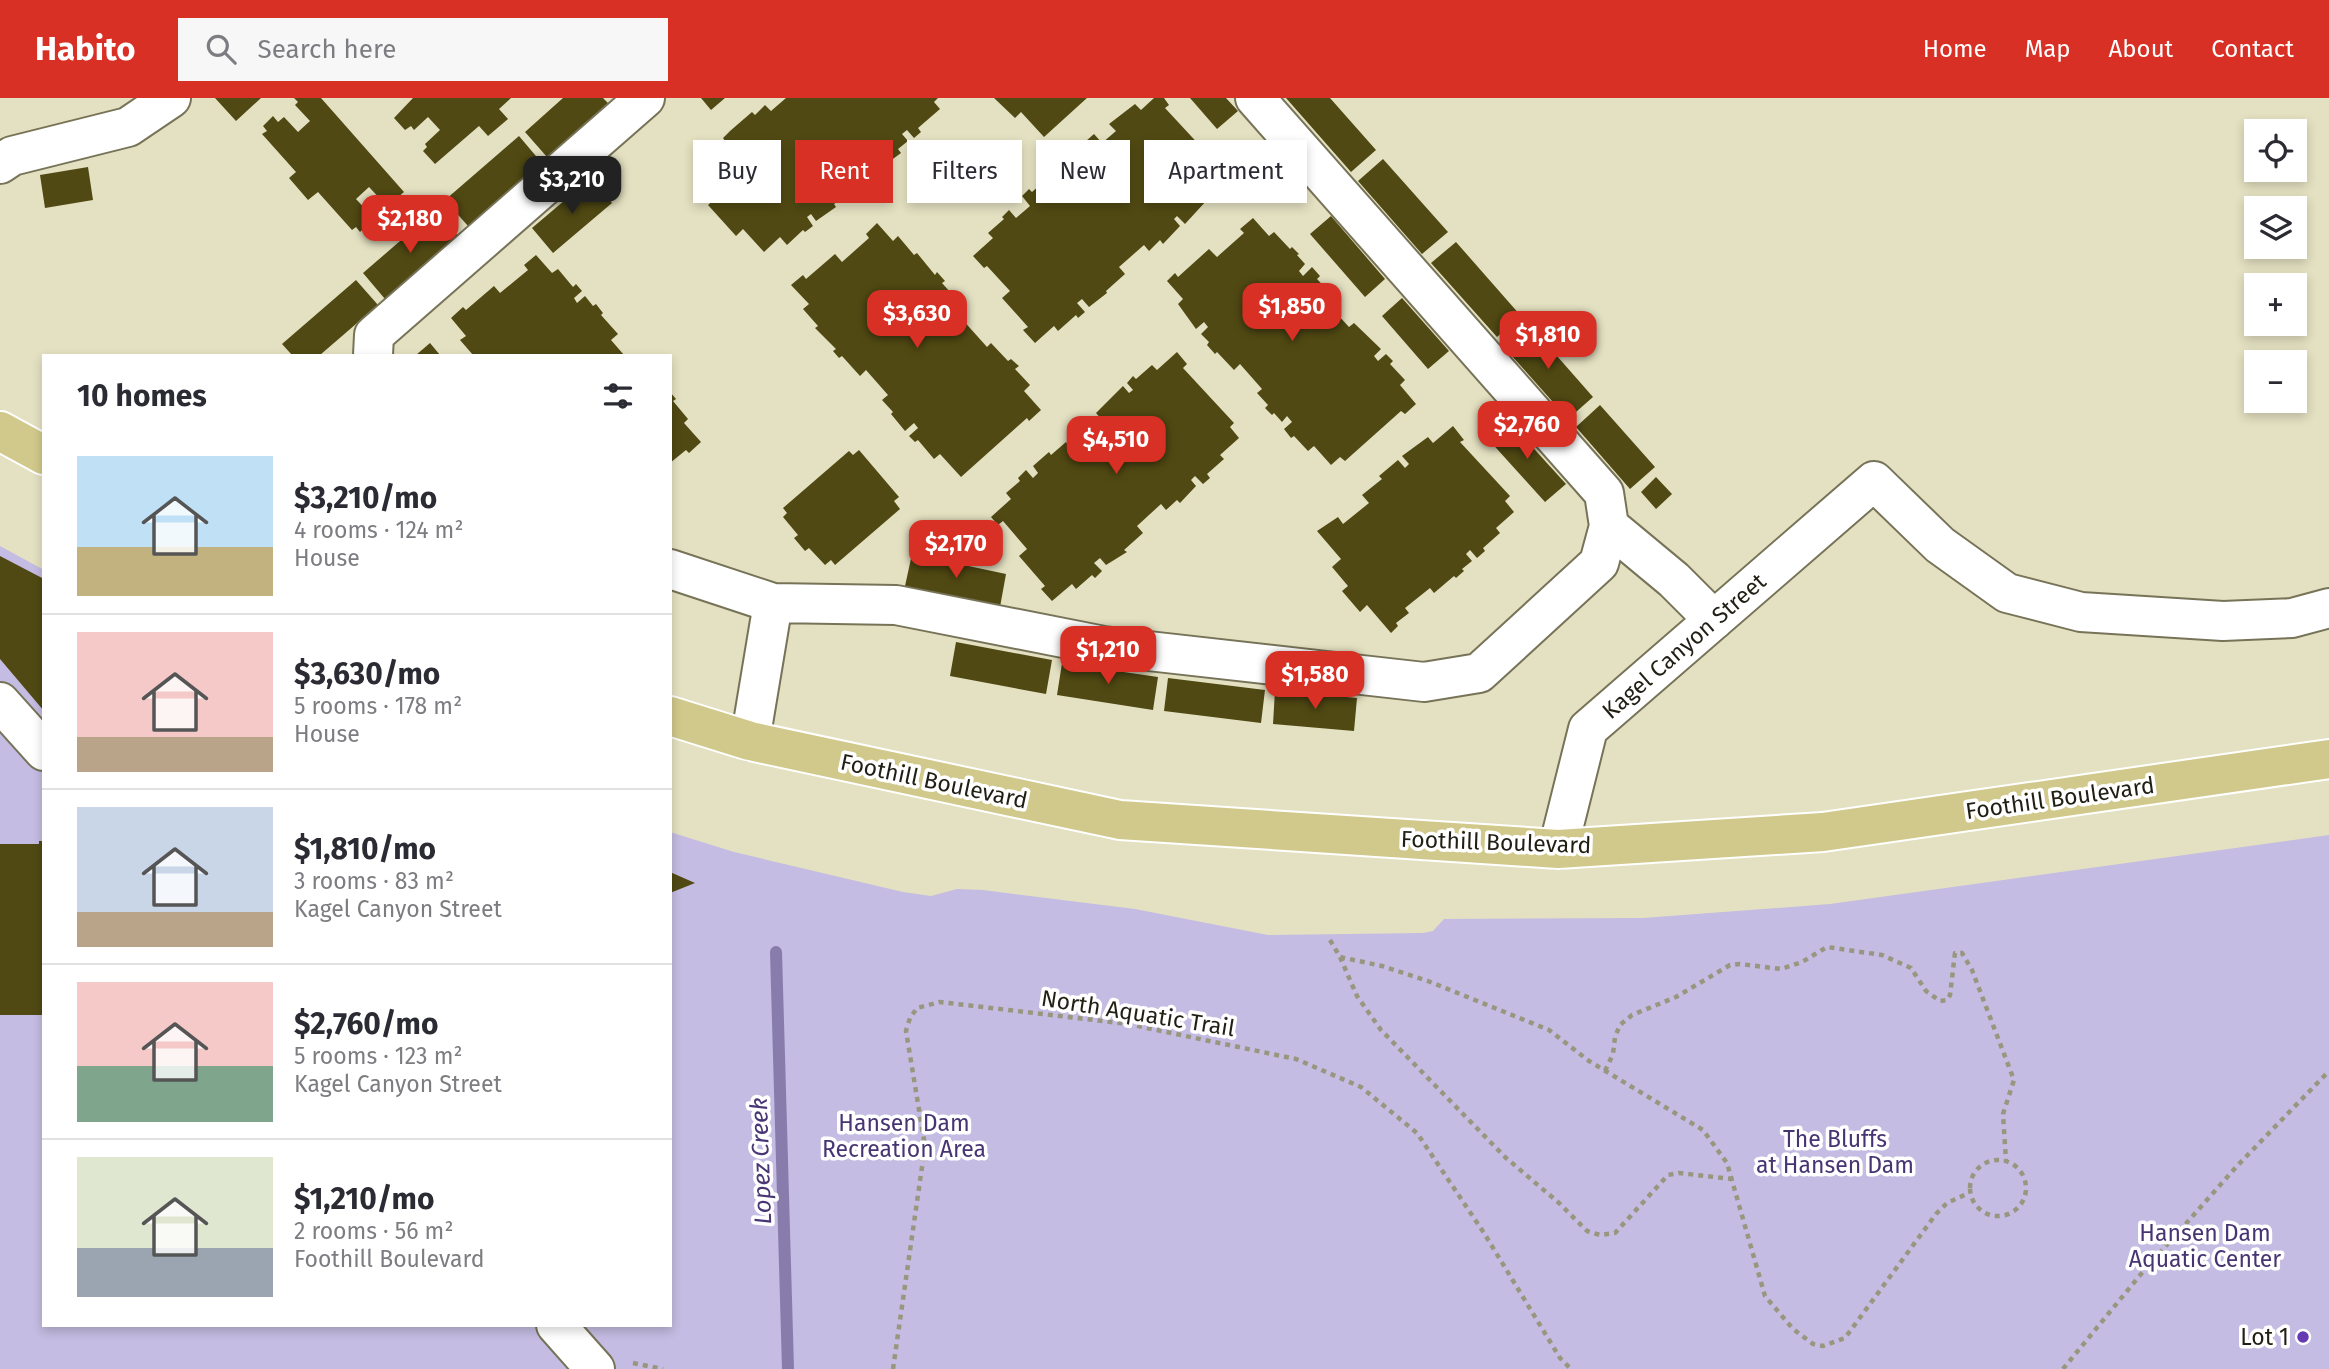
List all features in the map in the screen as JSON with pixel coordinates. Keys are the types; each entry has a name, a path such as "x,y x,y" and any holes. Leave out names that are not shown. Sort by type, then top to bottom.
{"main road":[{"path":"0,431 42,454"},
{"name":"Foothill Boulevard","path":"672,717 750,741 1120,820 1558,849 1823,832 2329,760"}],"street":[{"path":"0,164 12,156 128,127 171,98"},
{"path":"373,354 374,335 645,98"},
{"path":"672,570 773,603 896,605 1104,646 1424,682 1479,673 1599,563 1609,526 1604,493 1255,98"},
{"name":"Kagel Canyon Street","path":"1558,849 1588,729 1874,481 1940,545 2007,593 2081,612 2223,621 2292,618 2329,608"},
{"path":"1609,526 1674,580 1714,620"},
{"path":"750,741 773,603"},
{"path":"0,702 42,749"},
{"path":"558,1327 595,1369"}],"path":[{"path":"1330,940 1357,996 1381,1030 1505,1157 1587,1231 1600,1236 1615,1233 1668,1175 1679,1173 1732,1179"},
{"path":"1605,1071 1614,1054 1615,1037 1620,1026 1632,1015 1675,997 1730,965 1781,969 1802,962 1827,947 1882,955 1911,968 1926,992 1940,1001 1947,1000 1950,995 1952,960 1955,953 1962,953 1972,970 2014,1080 2003,1115 2006,1161"},
{"path":"1340,957 1382,966 1428,981 1549,1030 1605,1071 1703,1130 1727,1163 1765,1296 1802,1338 1823,1346 1845,1338 1936,1214 1947,1203 1969,1193"},
{"name":"North Aquatic Trail","path":"893,1369 925,1146 906,1031 910,1018 917,1009 940,1002 1128,1024 1296,1059 1361,1087 1416,1133 1484,1233 1560,1359 1571,1369"},
{"path":"2063,1369 2141,1273 2229,1175 2329,1071"},
{"path":"2006,1161 2014,1166 2025,1180 2024,1199 2012,1212 1994,1216 1986,1214 1978,1208 1969,1193 1973,1174 1987,1162 2006,1161"}],"green space":[{"name":"Hansen Dam Recreation Area","path":"0,546 42,569 42,1327 672,1327 672,833 734,852 903,892 931,896 957,889 983,890 1135,909 1268,935 1423,933 1433,931 1444,919 1643,918 1830,904 2329,835 2329,1369 0,1369"}],"building":[{"path":"215,98 261,98 236,121"},
{"path":"294,98 321,98 404,192 391,203 387,199 384,203 369,187 356,199 370,214 367,217 370,222 360,232 356,227 352,230 318,192 308,200 289,178 296,172 262,134 267,131 263,126 273,116 278,122 284,117 298,132 310,121 295,105 298,102"},
{"path":"413,98 511,98 499,109 508,119 488,136 479,126 435,164 423,151 427,147 425,144 440,130 428,117 414,130 411,126 405,130 394,118"},
{"path":"563,98 603,98 608,103 547,157 525,132"},
{"path":"701,98 725,98 711,110"},
{"path":"786,98 938,98 934,102 940,109 918,128 921,132 914,138 907,130 902,134 907,142 898,149 901,153 893,159 893,140 795,140 795,203 836,203 836,207 816,221 811,214 807,217 813,226 805,232 803,230 787,245 780,237 764,252 743,229 736,236 708,205 781,203 781,140 723,138 752,112 755,115 765,105 771,111"},
{"path":"994,98 1087,98 1044,137 1021,112 1015,118"},
{"path":"1154,98 1164,98 1169,105 1165,108 1195,140 1144,140 1144,203 1204,203 1185,224 1177,216 1174,219 1180,226 1163,244 1160,240 1149,251 1144,245 1119,267 1125,274 1106,291 1107,293 1089,307 1082,299 1077,303 1085,312 1078,318 1076,315 1058,331 1054,326 1035,343 1023,330 1028,327 1002,298 1010,291 987,266 984,268 973,256 993,238 988,233 1004,219 1002,217 1009,210 1016,218 1030,206 1022,196 1029,189 1032,192 1036,188 1036,203 1130,203 1130,140 1106,140 1116,131 1109,124 1135,104 1141,110"},
{"path":"1190,98 1226,98 1238,111 1217,129"},
{"path":"1286,98 1330,98 1376,150 1351,172"},
{"path":"1094,134 1099,140 1087,140"},
{"path":"519,136 541,162 468,226 445,200"},
{"path":"1383,159 1448,232 1422,254 1358,181"},
{"path":"88,167 93,200 45,208 40,175"},
{"path":"591,178 612,203 553,253 532,228"},
{"path":"436,210 458,236 385,299 363,273"},
{"path":"1331,216 1385,279 1365,297 1310,234"},
{"path":"1253,218 1269,236 1274,232 1290,249 1292,247 1299,254 1297,255 1305,264 1299,271 1303,276 1312,267 1320,276 1317,279 1334,297 1327,303 1349,327 1354,323 1381,349 1374,356 1378,361 1386,354 1393,361 1390,364 1405,380 1400,385 1416,404 1405,414 1401,411 1345,461 1340,457 1331,465 1314,446 1308,451 1294,436 1291,438 1284,429 1292,422 1287,416 1282,422 1274,413 1272,415 1265,408 1268,405 1257,393 1262,389 1240,364 1234,370 1207,345 1209,342 1201,334 1208,327 1204,322 1196,329 1178,304 1183,299 1167,281 1175,273 1178,277 1209,249 1217,257 1244,233 1240,229"},
{"path":"877,223 893,241 898,236 914,255 917,253 935,275 937,272 945,281 942,283 959,302 952,308 987,347 991,343 1008,361 1011,359 1019,366 1015,369 1030,385 1024,391 1041,410 1029,421 1027,418 961,477 940,454 934,459 918,440 915,442 909,436 918,428 914,423 905,431 882,400 888,395 866,370 860,376 842,356 839,358 833,351 836,349 815,328 818,326 803,309 809,304 791,285 803,275 806,279 835,254 842,262 869,238 866,234"},
{"path":"1456,242 1521,316 1497,337 1431,263"},
{"path":"536,255 552,273 558,269 573,287 576,284 582,291 574,298 577,303 585,296 593,306 596,304 603,313 601,315 618,334 611,340 623,354 472,354 460,340 466,336 451,318 463,307 466,310 494,286 500,293 528,270 524,265"},
{"path":"356,280 378,305 321,354 291,354 282,344"},
{"path":"1402,298 1449,351 1428,369 1382,316"},
{"path":"1528,323 1593,397 1568,419 1503,346"},
{"path":"430,343 439,354 417,354"},
{"path":"1177,352 1187,364 1183,368 1234,423 1230,427 1239,438 1220,455 1224,459 1207,474 1210,478 1203,484 1195,476 1191,480 1196,486 1180,503 1177,500 1166,510 1161,504 1137,526 1143,533 1124,550 1127,552 1106,565 1100,558 1094,563 1102,571 1095,578 1092,575 1076,589 1072,584 1052,601 1041,589 1045,586 1019,556 1027,549 1003,521 998,525 991,517 1011,499 1006,493 1020,481 1018,478 1026,470 1033,478 1038,473 1033,466 1049,452 1051,455 1066,442 1070,448 1102,420 1096,413 1123,386 1129,393 1133,390 1127,383 1133,376 1136,379 1152,365 1157,370"},
{"path":"672,394 676,399 673,401 688,419 684,423 701,442 689,453 686,450 672,461"},
{"path":"1600,405 1655,467 1630,489 1576,427"},
{"path":"1508,420 1566,484 1545,502 1488,439"},
{"path":"1453,426 1464,440 1460,442 1510,496 1505,501 1514,512 1496,528 1500,533 1483,548 1485,551 1477,558 1470,550 1466,554 1472,561 1462,569 1464,571 1434,593 1430,588 1405,608 1409,613 1396,623 1398,626 1391,633 1367,605 1360,612 1342,591 1348,586 1332,567 1341,559 1317,531 1338,517 1343,524 1369,503 1362,495 1382,479 1379,476 1398,460 1405,468 1409,464 1402,456 1428,437 1433,443"},
{"path":"859,450 899,497 894,501 900,509 835,565 831,560 825,565 809,548 805,551 794,538 798,535 783,517 787,513 783,508 849,451 853,455"},
{"path":"1656,477 1672,494 1656,509 1641,492"},
{"path":"912,554 1006,574 1000,607 905,586"},
{"path":"0,556 42,578 42,709 0,659"},
{"path":"956,642 1052,660 1046,694 950,676"},
{"path":"1062,663 1158,677 1153,710 1057,695"},
{"path":"1168,678 1265,690 1261,723 1164,711"},
{"path":"1275,690 1357,698 1354,731 1273,724"},
{"path":"39,841 42,841 42,1015 0,1015 0,844 39,844"},
{"path":"672,873 695,883 672,892"}],"waterway":[{"name":"Lopez Creek","path":"776,952 788,1369"}],"place":[{"name":"Lot 1","path":"2303,1337"}],"park label":[{"name":"The Bluffs at Hansen Dam","path":"1835,1152"},
{"name":"Hansen Dam Aquatic Center","path":"2205,1246"}]}
